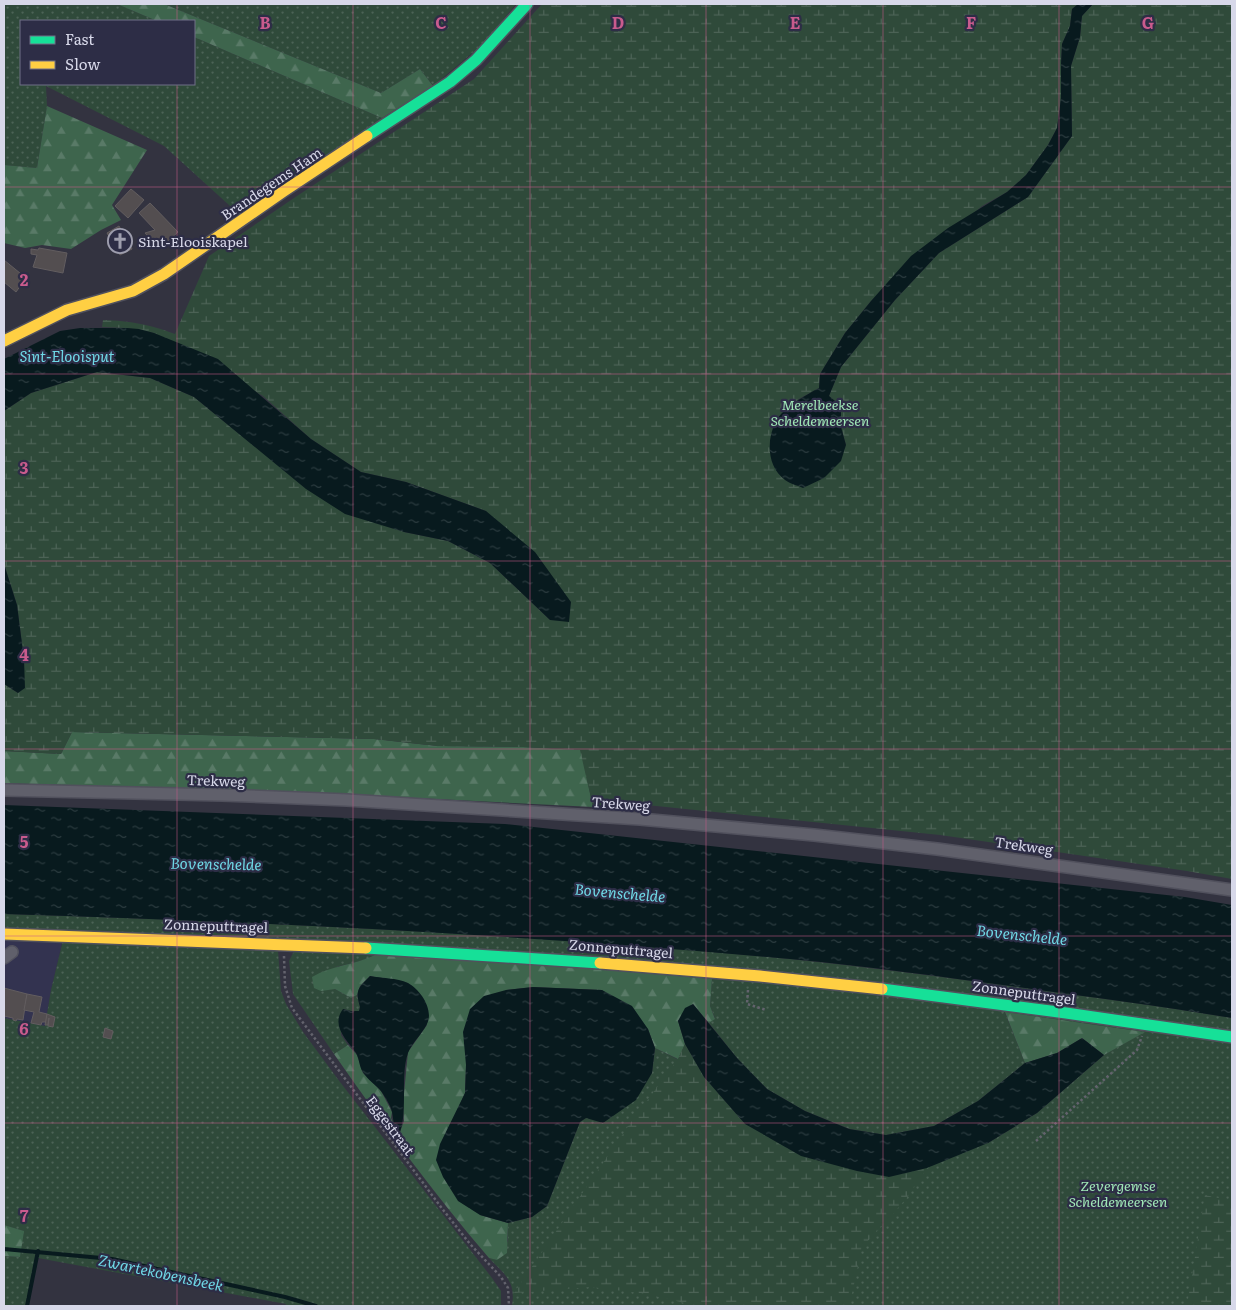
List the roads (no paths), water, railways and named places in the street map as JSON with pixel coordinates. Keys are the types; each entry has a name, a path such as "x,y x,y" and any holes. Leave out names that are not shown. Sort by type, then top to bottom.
{"street":[{"name":"Brandegems Ham","path":"4,341 67,310 133,291 164,274 284,191 450,82 476,60 527,4"},
{"name":"Trekweg","path":"4,790 348,800 640,819 814,835 937,849 1232,890"},
{"name":"Zonneputtragel","path":"4,934 284,942 558,958 788,978 970,1000 1232,1037"}],"water":[{"path":"1078,4 1093,4 1082,16 1080,37 1071,66 1072,136 1028,197 939,253 895,300 841,367 829,396 841,406 841,427 846,445 841,461 824,478 803,488 787,481 779,475 770,453 771,436 776,421 784,411 819,388 820,374 845,333 911,256 948,228 1007,192 1026,175 1048,145 1057,128 1061,98 1062,44 1070,26 1072,9"},
{"name":"Sint-Elooisput","path":"80,328 139,329 154,333 218,359 311,439 361,472 406,482 486,511 535,552 571,602 569,622 550,620 490,563 448,541 404,532 345,514 306,489 194,397 150,378 97,372 31,393 4,411 4,359 60,331"},
{"path":"4,564 17,605 24,659 25,688 18,693 4,684"},
{"name":"Bovenschelde","path":"4,805 505,824 1185,897 1232,905 1232,1018 1179,1009 876,968 790,959 594,943 397,930 4,914"},
{"path":"370,976 404,981 413,986 422,995 429,1013 427,1024 408,1053 404,1072 403,1113 400,1132 394,1125 388,1103 381,1091 363,1073 356,1053 339,1027 339,1015 343,1009 359,1011 358,993"},
{"path":"533,987 602,990 632,1006 648,1029 655,1048 652,1073 636,1100 603,1123 586,1118 580,1122 547,1206 532,1217 508,1223 480,1215 458,1201 443,1177 436,1160 440,1144 465,1093 466,1065 463,1032 470,1009 484,996 506,990"},
{"path":"693,1004 737,1058 767,1089 805,1111 849,1129 886,1135 934,1126 978,1101 1025,1063 1057,1053 1082,1038 1104,1055 1037,1113 988,1143 927,1168 889,1177 857,1171 801,1156 745,1124 704,1077 685,1044 678,1021 685,1008"}],"waterway":[{"name":"Zwartekobensbeek","path":"4,1249 112,1259 285,1297 316,1306"},
{"path":"27,1306 38,1251"}],"place":[{"name":"Sint-Elooiskapel","path":"120,241"}],"park label":[{"name":"Merelbeekse Scheldemeersen","path":"820,412"},
{"name":"Zevergemse Scheldemeersen","path":"1118,1194"}]}
